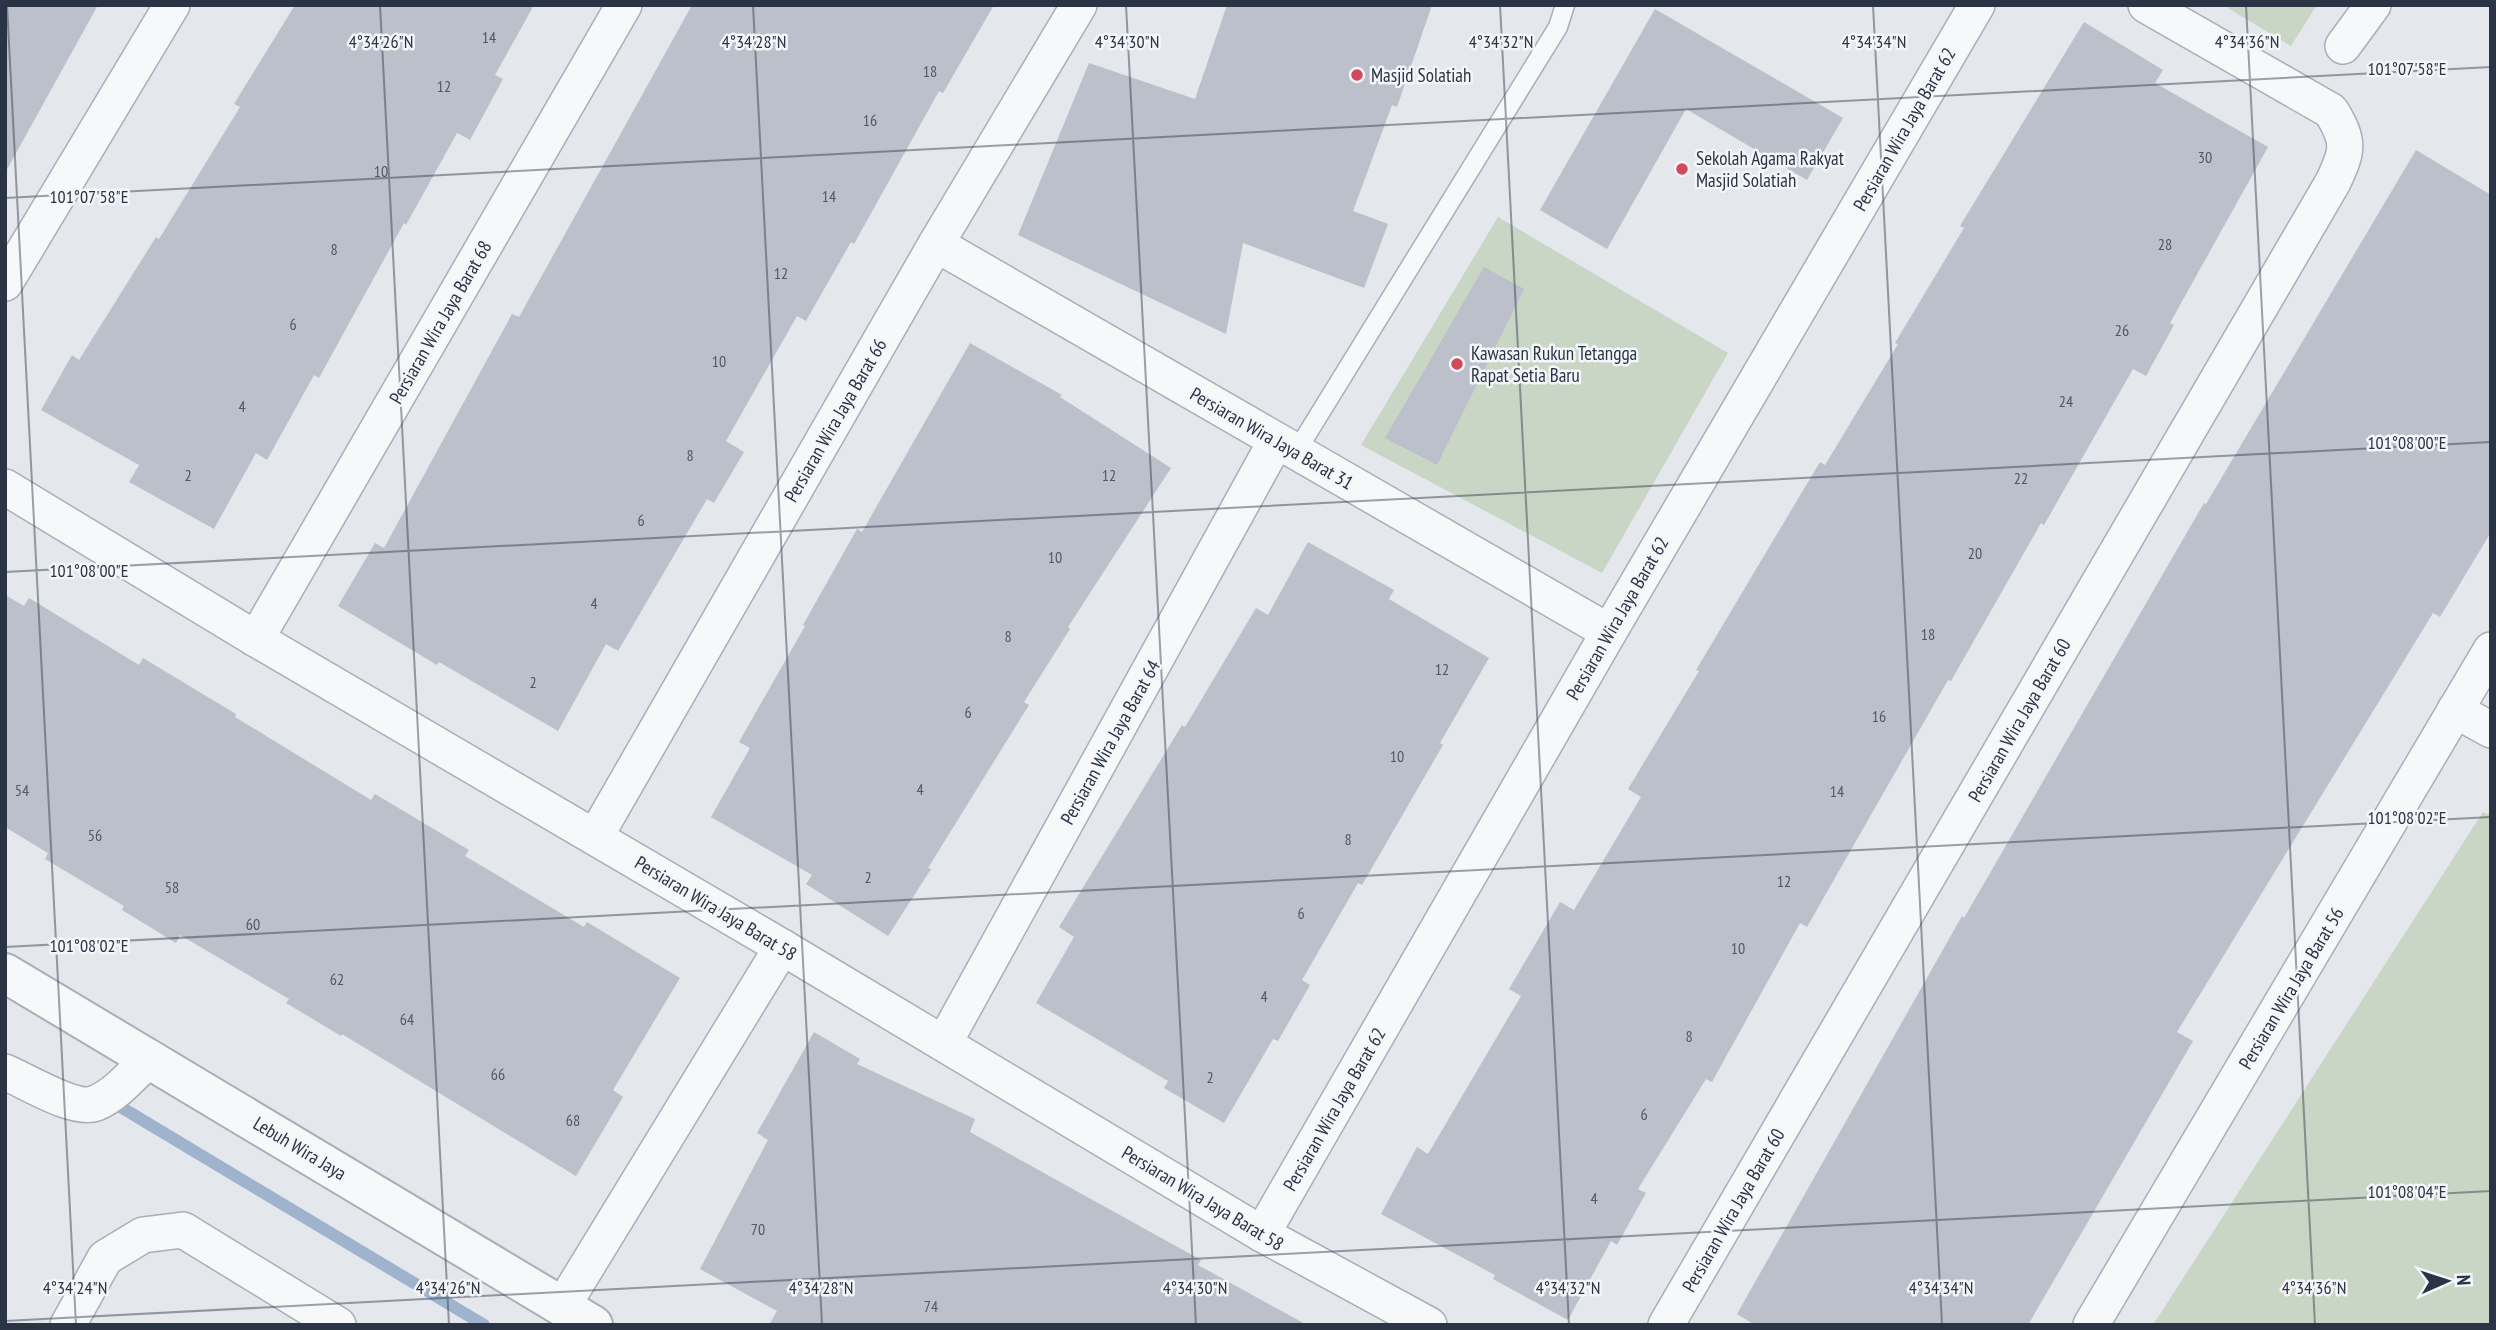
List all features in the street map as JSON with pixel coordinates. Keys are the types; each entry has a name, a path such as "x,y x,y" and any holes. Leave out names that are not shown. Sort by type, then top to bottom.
{"street":[{"path":"5,283 172,5"},
{"name":"Persiaran Wira Jaya Barat 68","path":"256,639 624,5"},
{"name":"Persiaran Wira Jaya Barat 66","path":"595,837 936,244 1079,5"},
{"name":"Persiaran Wira Jaya Barat 62","path":"1262,1234 1609,632 1977,5"},
{"name":"Persiaran Wira Jaya Barat 60","path":"1666,1325 2344,159 2345,132 2331,111 2146,5"},
{"path":"2343,46 2373,5"},
{"name":"Persiaran Wira Jaya Barat 31","path":"936,244 1609,632"},
{"name":"Persiaran Wira Jaya Barat 64","path":"944,1043 1286,446"},
{"name":"Persiaran Wira Jaya Barat 58","path":"5,487 256,639 782,947 1262,1234 1429,1325"},
{"name":"Persiaran Wira Jaya Barat 56","path":"2091,1325 2491,650"},
{"path":"2455,710 2491,730"},
{"path":"577,1316 782,947"},
{"name":"Lebuh Wira Jaya","path":"5,973 577,1316"},
{"path":"5,1072 78,1106 94,1105 107,1097 150,1058"},
{"path":"68,1325 105,1258 143,1235 183,1230 338,1325"}],"lane":[{"path":"1286,446 1558,27 1565,5"}],"green space":[{"path":"2223,5 2317,5 2291,46"},
{"path":"1498,217 1728,353 1602,573 1361,445"},
{"path":"2483,812 2491,815 2491,1325 2153,1325"}],"building":[{"path":"5,5 98,5 5,173"},
{"path":"295,5 534,5 495,75 503,79 470,140 457,133 319,378 314,375 267,460 256,453 214,529 129,482 139,465 41,410 72,355 79,360 156,237 159,239 240,107 234,104"},
{"path":"692,5 994,5 943,93 939,91 854,244 851,242 806,321 797,316 726,441 744,452 714,503 707,499 618,651 606,644 558,731 439,662 437,665 338,606 375,543 384,548 512,314 519,317"},
{"path":"1227,5 1432,5 1397,107 1392,105 1353,211 1388,224 1364,288 1243,243 1226,334 1018,235 1089,63 1195,99"},
{"path":"1655,9 1843,118 1807,180 1686,109 1607,249 1540,210"},
{"path":"2084,22 2163,70 2155,83 2268,147 2170,323 2174,325 2146,376 2133,369 2044,525 2041,523 1951,681 1948,680 1807,927 1800,923 1712,1082 1706,1079 1638,1189 1646,1193 1617,1245 1611,1241 1568,1320 1493,1279 1495,1275 1381,1214 1417,1147 1428,1154 1521,996 1509,989 1560,902 1574,910 1641,797 1628,789 1699,671 1696,670 1820,462 1825,465 1898,344 1895,343 1964,228 1960,226"},
{"path":"2416,150 2491,195 2491,532 2440,617 2433,613 2177,1032 2193,1041 2028,1325 1755,1325 1737,1314 1962,916 1964,918 2204,503 2206,504"},
{"name":"Kawasan Rukun Tetangga Rapat Setia Baru","path":"1484,267 1524,289 1437,465 1385,438"},
{"path":"970,343 1062,395 1060,397 1171,468 1068,627 1070,629 1024,702 1029,705 888,936 806,884 812,875 711,817 750,748 739,742 857,529 862,532"},
{"path":"1308,542 1394,590 1389,599 1489,658 1440,743 1443,745 1362,885 1358,883 1302,980 1310,985 1278,1041 1273,1039 1224,1123 1164,1088 1168,1081 1036,1003 1074,937 1059,927 1182,725 1185,727 1256,608 1268,615"},
{"path":"5,595 24,606 29,598 139,665 143,658 371,800 375,794 469,850 465,856 584,927 587,922 680,978 613,1090 623,1097 576,1176 286,1003 289,999 180,935 176,943 122,910 124,906 45,859 48,853 5,827"},
{"path":"814,1032 860,1059 857,1064 975,1119 970,1132 1201,1260 1198,1265 1307,1325 769,1325 777,1311 700,1269 768,1140 757,1133"}],"waterway":[{"path":"119,1106 484,1325"}],"place":[{"name":"Masjid Solatiah","path":"1357,75"},
{"name":"Sekolah Agama Rakyat Masjid Solatiah","path":"1682,169"},
{"name":"Kawasan Rukun Tetangga Rapat Setia Baru","path":"1457,364"}]}
